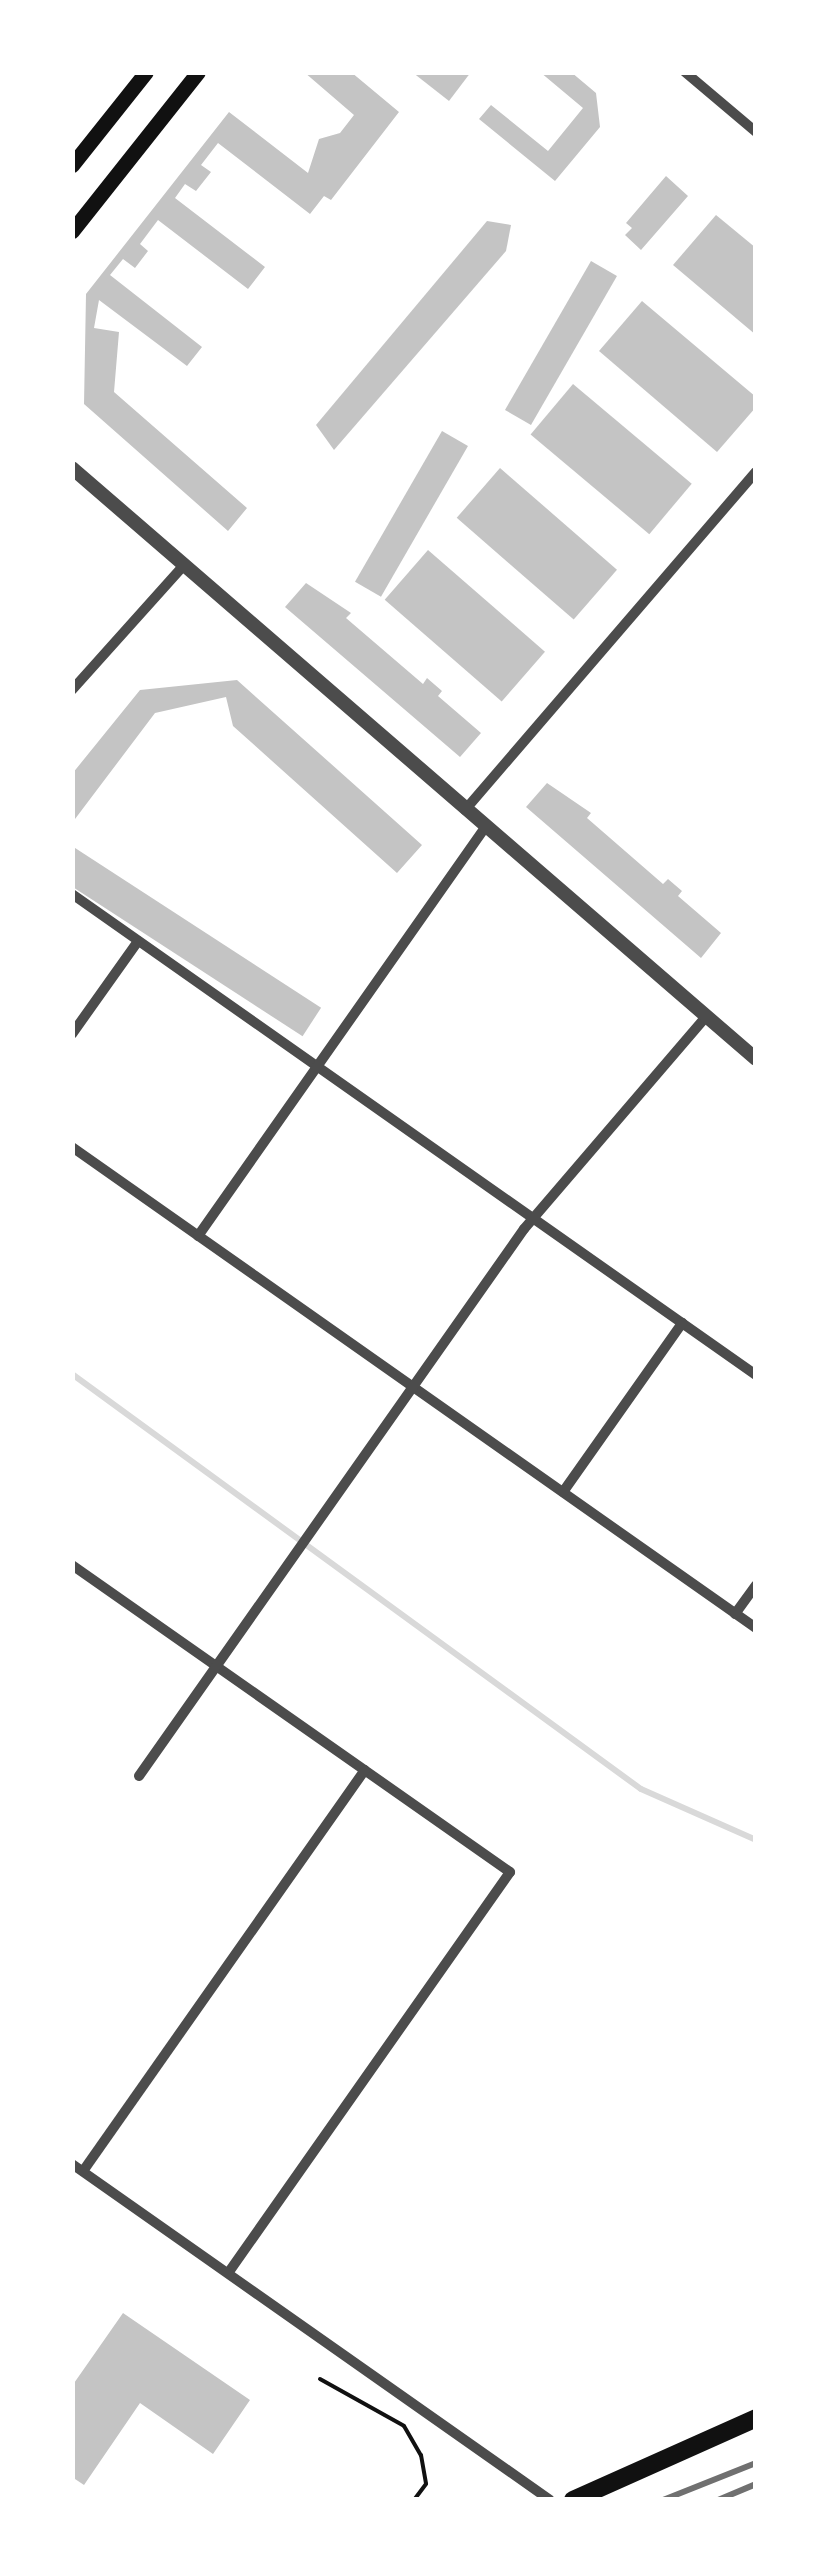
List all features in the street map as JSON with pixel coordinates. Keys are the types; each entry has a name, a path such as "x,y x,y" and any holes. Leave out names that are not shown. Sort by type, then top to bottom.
{"main road":[{"path":"72,165 146,72"},
{"path":"72,230 198,72"},
{"path":"573,2500 756,2418"}],"street":[{"path":"685,72 756,132"},
{"path":"72,468 756,1059"},
{"path":"465,810 756,472"},
{"path":"72,690 184,565"},
{"path":"198,1236 485,827"},
{"path":"72,894 756,1375"},
{"path":"72,1034 138,941"},
{"path":"139,1776 533,1218 706,1017"},
{"path":"72,1147 756,1628"},
{"path":"563,1492 682,1323"},
{"path":"72,1565 510,1872 228,2273"},
{"path":"736,1614 756,1585"},
{"path":"365,1770 78,2167 550,2500"}],"path":[{"path":"320,2379 404,2426 421,2455 426,2484 414,2500"}],"building":[{"path":"304,72 351,72 399,112 331,200 324,196 310,214 218,143 201,165 211,172 196,191 185,184 175,198 265,267 248,289 158,220 140,244 148,251 135,268 123,259 110,275 202,347 187,366 99,300 94,328 119,332 114,392 247,508 228,531 84,404 86,294 229,112 308,173 319,139 340,133 354,115"},
{"path":"412,72 471,72 449,101"},
{"path":"540,72 571,72 596,93 600,127 555,181 479,119 491,105 548,151 583,108"},
{"path":"666,176 688,196 641,250 625,235 632,228 626,223"},
{"path":"716,215 756,248 756,335 673,265"},
{"path":"487,221 511,225 506,251 334,450 316,425"},
{"path":"591,261 617,276 531,425 505,410"},
{"path":"642,301 756,397 756,407 717,452 599,351"},
{"path":"573,384 692,484 649,534 531,435"},
{"path":"442,431 468,446 381,597 355,582"},
{"path":"500,468 617,570 574,619 457,518"},
{"path":"428,550 545,652 502,701 385,600"},
{"path":"306,583 351,613 346,618 423,684 427,678 442,691 438,696 481,733 460,757 285,607"},
{"path":"237,680 422,845 397,873 233,726 226,697 155,713 72,823 72,774 140,690"},
{"path":"547,783 591,813 587,818 663,884 668,879 682,891 678,896 721,933 701,958 526,807"},
{"path":"72,846 321,1008 303,1036 72,887"},
{"path":"123,2313 250,2400 213,2454 140,2403 84,2485 72,2477 72,2386"}],"waterway":[{"path":"72,1374 641,1789 756,1840"}],"railway":[{"path":"663,2500 756,2463"},
{"path":"718,2500 756,2484"}]}
